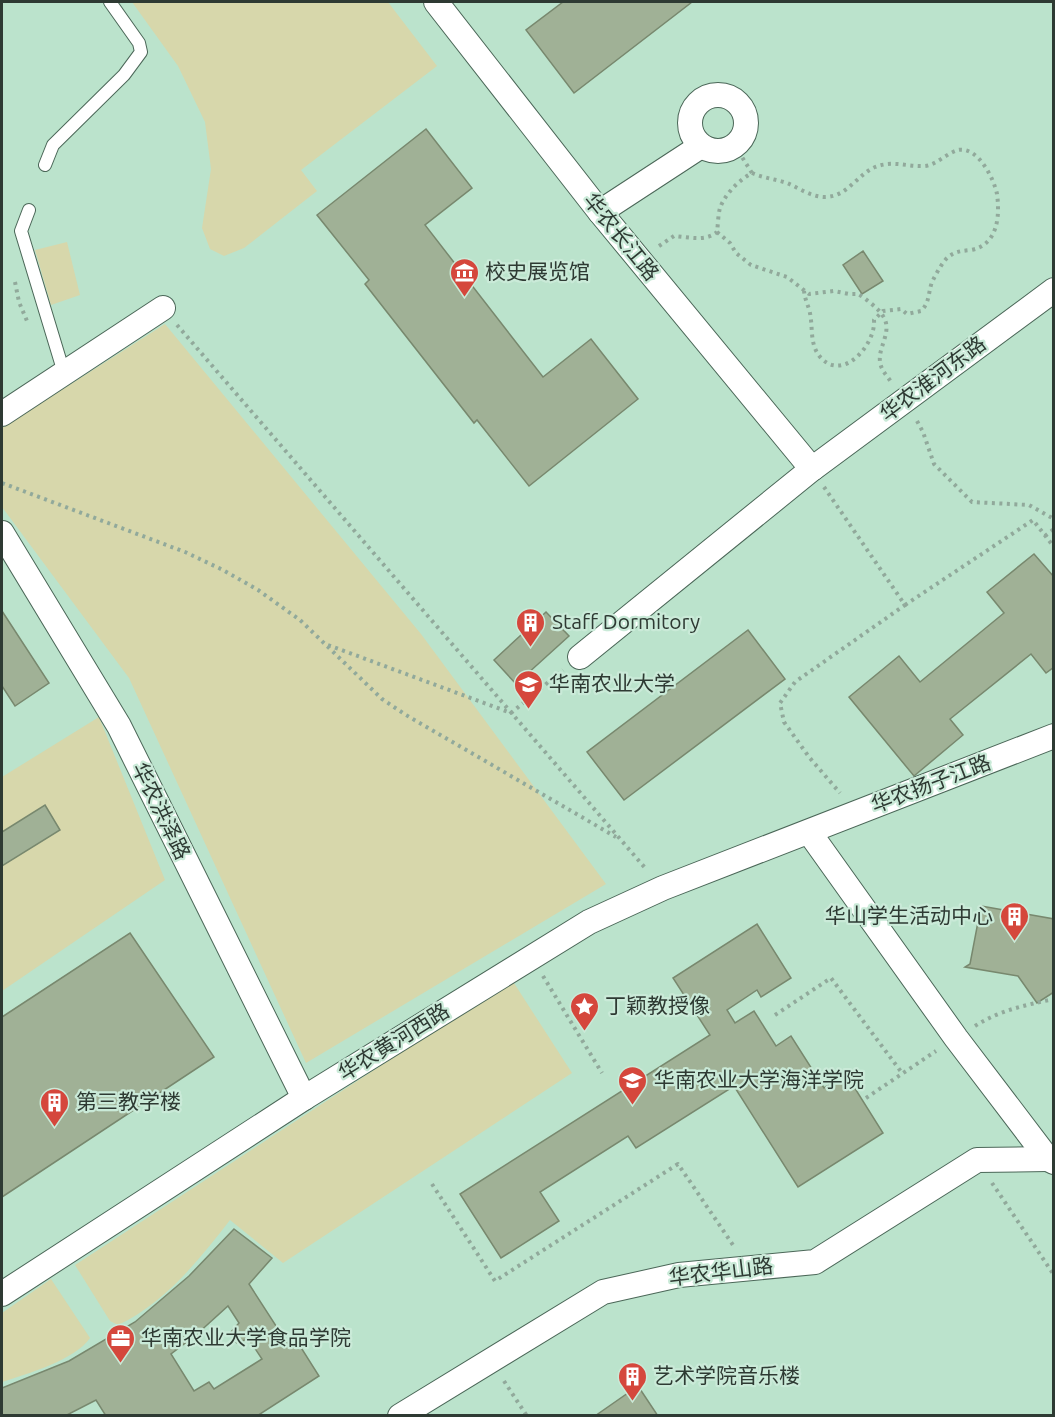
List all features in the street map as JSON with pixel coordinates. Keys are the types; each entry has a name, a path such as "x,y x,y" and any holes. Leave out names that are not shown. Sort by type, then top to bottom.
{"street":[{"name":"华农长江路","path":"436,2 600,212 812,469"},
{"path":"726,96 734,100 744,114 745,131 735,146 718,151 710,150 701,146 694,139 690,120 693,111 707,97 726,96"},
{"path":"600,212 701,146"},
{"name":"华农淮河东路","path":"580,657 812,469 1053,290"},
{"path":"2,414 163,308"},
{"name":"华农洪泽路","path":"2,532 119,726 304,1098"},
{"name":"华农扬子江路","path":"809,832 1053,736"},
{"path":"809,832 956,1038 1052,1160"},
{"name":"华农黄河西路","path":"2,1294 304,1098 588,922 663,888 809,832"},
{"path":"977,1160 1052,1160"},
{"name":"华农华山路","path":"400,1416 603,1292 679,1275 816,1262 977,1160"}],"lane":[{"path":"45,165 53,145 124,75 141,52 139,43 110,2"},
{"path":"28,210 21,231 64,372"}],"path":[{"path":"735,146 752,173 826,197 836,195 854,185 869,171 891,163 927,166 959,150 966,151 979,159 990,171 997,197 997,227 989,241 979,248 958,252 945,260 933,281 928,302 921,311 907,314 901,309 894,309 881,313 874,320 875,327 863,352 846,363 840,365 830,363 822,358 814,348 804,291"},
{"path":"640,261 674,236 698,238 713,236 717,232 720,208 740,180 752,173"},
{"path":"717,232 730,243 736,253 751,265 787,277 809,294 834,291 858,294 881,313 887,332 880,351 880,364 905,400 922,432 934,465 972,502 1029,505 1053,519"},
{"path":"163,308 663,888"},
{"path":"812,469 905,605"},
{"path":"2,483 185,552 258,590 300,620 382,699 620,839"},
{"path":"850,816 845,798 809,757 784,722 780,703 795,682 1033,520 1053,547"},
{"path":"1045,536 1053,529"},
{"path":"326,644 511,713"},
{"path":"511,713 580,657"},
{"path":"531,958 602,1073"},
{"path":"775,1015 831,978 902,1073"},
{"path":"866,1098 990,1016 1019,1006 1053,999"},
{"path":"977,1160 1053,1275"},
{"path":"432,1184 495,1281 678,1164 749,1268"},
{"path":"502,1378 527,1416"}],"shaded area":[{"name":"华南农业大学","path":"2,2 1053,2 1053,1415 2,1416"},
{"path":"132,2 388,2 437,66 301,170 317,191 244,248 224,256 210,249 202,228 211,169 205,122 178,66"},
{"path":"67,242 80,295 51,305 35,250"},
{"path":"165,324 421,634 606,884 306,1063 129,678 2,507 2,428"},
{"path":"99,717 165,880 2,991 2,777"},
{"path":"512,980 572,1073 283,1263 230,1220 193,1265 166,1293 135,1316 118,1325 110,1321 75,1265"},
{"path":"51,1279 90,1338 83,1346 62,1359 2,1382 2,1313"}],"building":[{"path":"563,2 692,2 574,93 526,30"},
{"path":"426,129 472,188 425,225 543,377 591,339 638,399 529,486 477,420 474,423 365,284 369,280 317,215"},
{"path":"863,251 883,281 862,294 843,265"},
{"path":"1034,554 1054,577 1054,667 1046,673 1031,654 950,719 963,735 914,776 849,697 899,656 920,682 1004,613 987,592"},
{"path":"2,611 49,683 15,706 2,686"},
{"name":"Staff Dormitory","path":"546,612 569,636 516,684 494,660"},
{"path":"748,630 785,679 624,800 587,752"},
{"path":"45,805 60,830 2,866 2,832"},
{"name":"华山学生活动中心","path":"981,906 1054,919 1054,992 1037,1003 1018,976 965,967 970,964"},
{"path":"757,924 791,978 761,997 757,990 727,1010 735,1023 754,1011 776,1046 791,1036 824,1088 846,1074 883,1133 798,1187 734,1086 636,1148 628,1136 540,1192 559,1221 501,1258 460,1194 710,1035 673,978"},
{"name":"第三教学楼","path":"130,933 214,1057 2,1197 2,1017"},
{"path":"234,1229 272,1258 249,1284 287,1343 295,1338 319,1376 257,1416 106,1416 96,1400 65,1416 2,1416 2,1388 69,1361 135,1322 189,1276","holes":["228,1306 239,1323 231,1332 232,1339 237,1343 248,1338 262,1359 214,1389 209,1382 194,1391 171,1354"]},
{"name":"艺术学院音乐楼","path":"638,1386 658,1416 595,1416"}],"place":[{"name":"校史展览馆","path":"464,298"},
{"name":"Staff Dormitory","path":"531,648"},
{"name":"华南农业大学","path":"528,710"},
{"name":"华山学生活动中心","path":"1014,942"},
{"name":"丁颖教授像","path":"584,1032"},
{"name":"华南农业大学海洋学院","path":"633,1106"},
{"name":"第三教学楼","path":"55,1128"},
{"name":"华南农业大学食品学院","path":"120,1364"},
{"name":"艺术学院音乐楼","path":"632,1402"}]}
